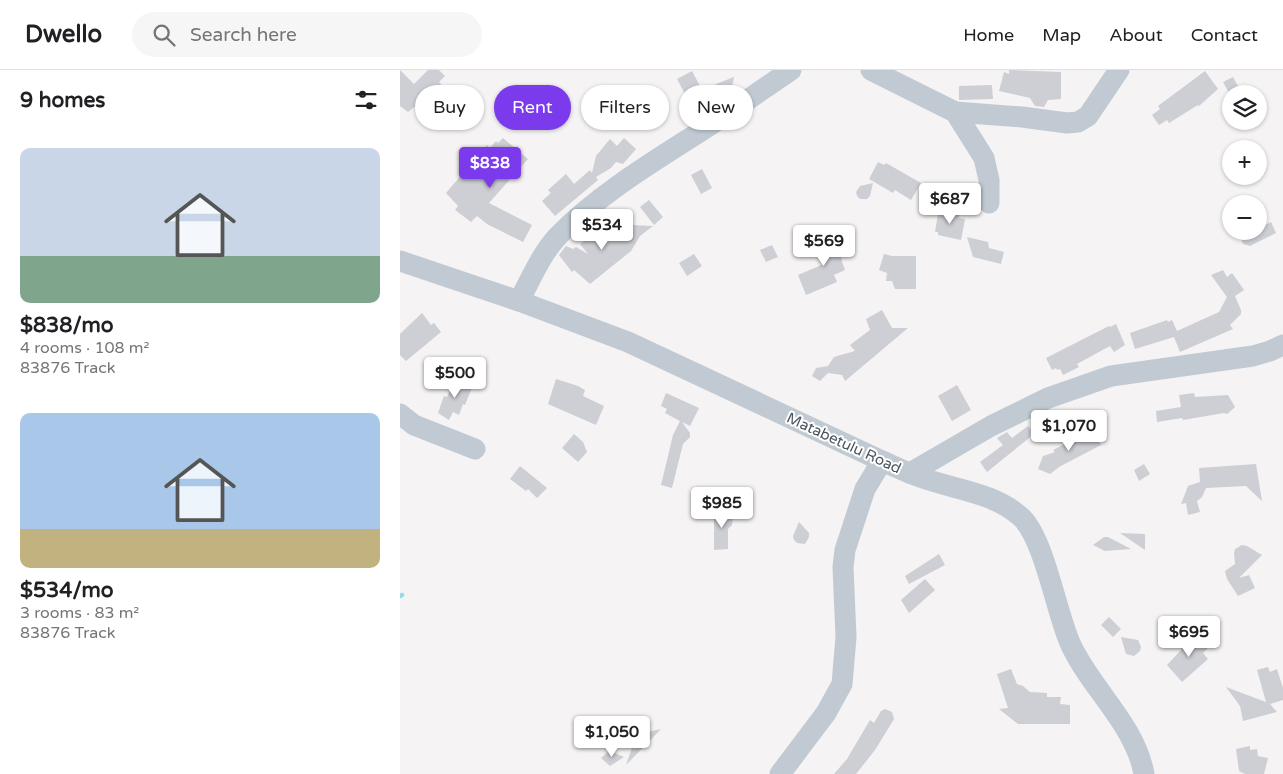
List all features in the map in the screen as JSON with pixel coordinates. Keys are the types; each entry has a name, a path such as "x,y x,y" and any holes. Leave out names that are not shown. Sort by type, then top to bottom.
{"street":[{"path":"519,301 544,256 558,236 589,209 640,169 706,128 791,70"},
{"path":"871,70 955,112 1022,117 1067,123 1078,122 1088,116 1120,70"},
{"path":"955,112 984,158 989,180 989,203"},
{"name":"Matabetulu Road","path":"400,261 519,301 628,342 882,461 910,473 995,500 1023,518 1035,534 1062,624 1078,660 1126,730 1144,774"},
{"path":"910,473 991,426 1048,398 1075,388 1111,376 1253,356 1283,345"},
{"path":"400,414 414,425 475,449"},
{"path":"780,774 826,713 842,684 846,637 843,567 845,550 865,489 882,461"}],"building":[{"path":"400,70 414,84 428,70 439,70 445,76 439,82 440,85 415,85 415,108 408,112 400,106"},
{"path":"1009,70 1061,72 1061,99 1048,100 1044,107 1035,106 1030,98 999,91 1004,72 1009,74"},
{"path":"692,71 699,85 680,85 677,79"},
{"path":"1205,71 1218,89 1199,106 1169,123 1167,120 1159,125 1152,115 1160,109 1158,106"},
{"path":"734,77 732,85 716,84"},
{"path":"1233,77 1237,85 1225,85 1223,82"},
{"path":"992,85 993,99 959,100 959,86"},
{"path":"503,138 528,159 489,203 532,225 523,242 487,224 477,216 471,222 455,210 458,206 446,193 487,145 490,148 496,141 498,143"},
{"path":"624,138 636,149 623,164 616,162 611,168 596,177 598,180 555,216 542,201 551,193 548,190 566,174 574,184 590,170 592,173 596,156 610,139 617,146"},
{"path":"878,162 884,165 886,163 921,183 911,200 895,190 893,193 869,179"},
{"path":"702,169 712,188 701,194 691,175"},
{"path":"873,183 870,196 867,199 860,199 857,196 856,192 860,186"},
{"path":"649,200 663,217 654,225 640,207"},
{"path":"949,210 960,212 959,218 965,219 961,240 938,235 938,232 935,232 938,214 948,216"},
{"path":"1271,222 1276,233 1267,238 1267,224"},
{"path":"611,223 619,231 631,225 653,226 640,236 631,251 590,284 574,270 572,272 559,255 566,246 573,249 576,247 588,254 580,244 592,235 594,238"},
{"path":"828,227 834,250 840,249 845,270 834,275 837,282 806,295 798,275 824,264 821,228"},
{"path":"967,237 988,242 989,248 1004,252 1001,264 973,257"},
{"path":"1241,240 1262,240 1250,246 1243,244"},
{"path":"772,245 778,257 766,262 760,250"},
{"path":"694,254 702,266 687,276 679,263"},
{"path":"884,254 916,256 916,289 895,289 892,281 886,281 887,273 879,270"},
{"path":"1223,270 1227,277 1232,273 1244,290 1235,296 1241,314 1230,325 1233,329 1180,352 1174,337 1135,349 1130,333 1167,320 1168,322 1172,320 1177,331 1219,312 1227,297 1211,275"},
{"path":"882,310 892,328 908,328 845,381 842,375 828,373 820,381 812,376 816,368 828,366 834,357 855,351 850,345 870,330 866,319"},
{"path":"422,313 431,325 434,323 441,332 406,361 400,355 400,334"},
{"path":"1116,324 1125,345 1114,352 1110,346 1077,364 1079,367 1063,375 1060,369 1052,370 1046,358"},
{"path":"455,378 473,385 459,415 453,412 449,420 438,413 444,396 447,397"},
{"path":"556,379 578,386 585,390 583,396 604,406 596,425 548,404"},
{"path":"957,385 971,410 952,421 938,396"},
{"path":"666,393 699,408 690,426 682,422 690,433 690,437 683,444 672,488 661,485 673,435 680,421 665,413 667,409 661,406"},
{"path":"1194,393 1195,397 1228,395 1235,407 1227,414 1157,422 1156,411 1181,407 1179,395"},
{"path":"1028,426 1034,434 987,472 980,462 1003,445 997,438 1007,432 1012,438"},
{"path":"1092,430 1101,445 1059,467 1050,474 1038,469 1043,456 1055,452 1053,450"},
{"path":"574,434 583,442 587,452 578,462 562,448"},
{"path":"1144,464 1150,474 1139,481 1134,470"},
{"path":"1256,464 1262,501 1246,486 1206,488 1202,497 1197,501 1200,512 1188,515 1186,503 1181,504 1188,486 1200,482 1199,468"},
{"path":"520,466 547,488 537,498 528,489 526,491 510,479"},
{"path":"719,505 733,516 732,525 728,529 728,549 714,550 714,518"},
{"path":"799,522 809,533 805,544 797,543 794,540 793,536"},
{"path":"1120,533 1145,534 1145,550"},
{"path":"1104,537 1108,537 1131,549 1105,551 1093,545"},
{"path":"1242,545 1262,555 1239,578 1249,575 1255,588 1238,596 1227,579 1225,571 1235,564 1235,549"},
{"path":"939,554 945,565 909,584 905,576"},
{"path":"925,579 935,590 909,613 901,600"},
{"path":"1109,617 1121,629 1113,637 1101,625"},
{"path":"1197,636 1208,648 1203,653 1208,659 1182,682 1167,665 1182,649 1179,646 1188,638 1191,641"},
{"path":"1121,637 1138,640 1141,647 1140,651 1134,656 1126,654"},
{"path":"1268,667 1270,672 1277,669 1283,688 1283,700 1270,704 1277,712 1243,721 1240,706 1226,687 1266,702 1257,670"},
{"path":"1011,669 1017,684 1030,692 1047,693 1047,697 1061,697 1060,704 1070,705 1070,724 1018,724 999,709 1008,708 997,674"},
{"path":"885,709 892,712 894,719 875,750 856,774 834,774 847,759 870,720 874,723 881,711"},
{"path":"661,729 626,765 636,736"},
{"path":"1250,746 1250,750 1257,749 1258,756 1268,758 1264,774 1245,774 1239,771 1236,749"},
{"path":"608,752 624,757 610,766 601,758"}]}
